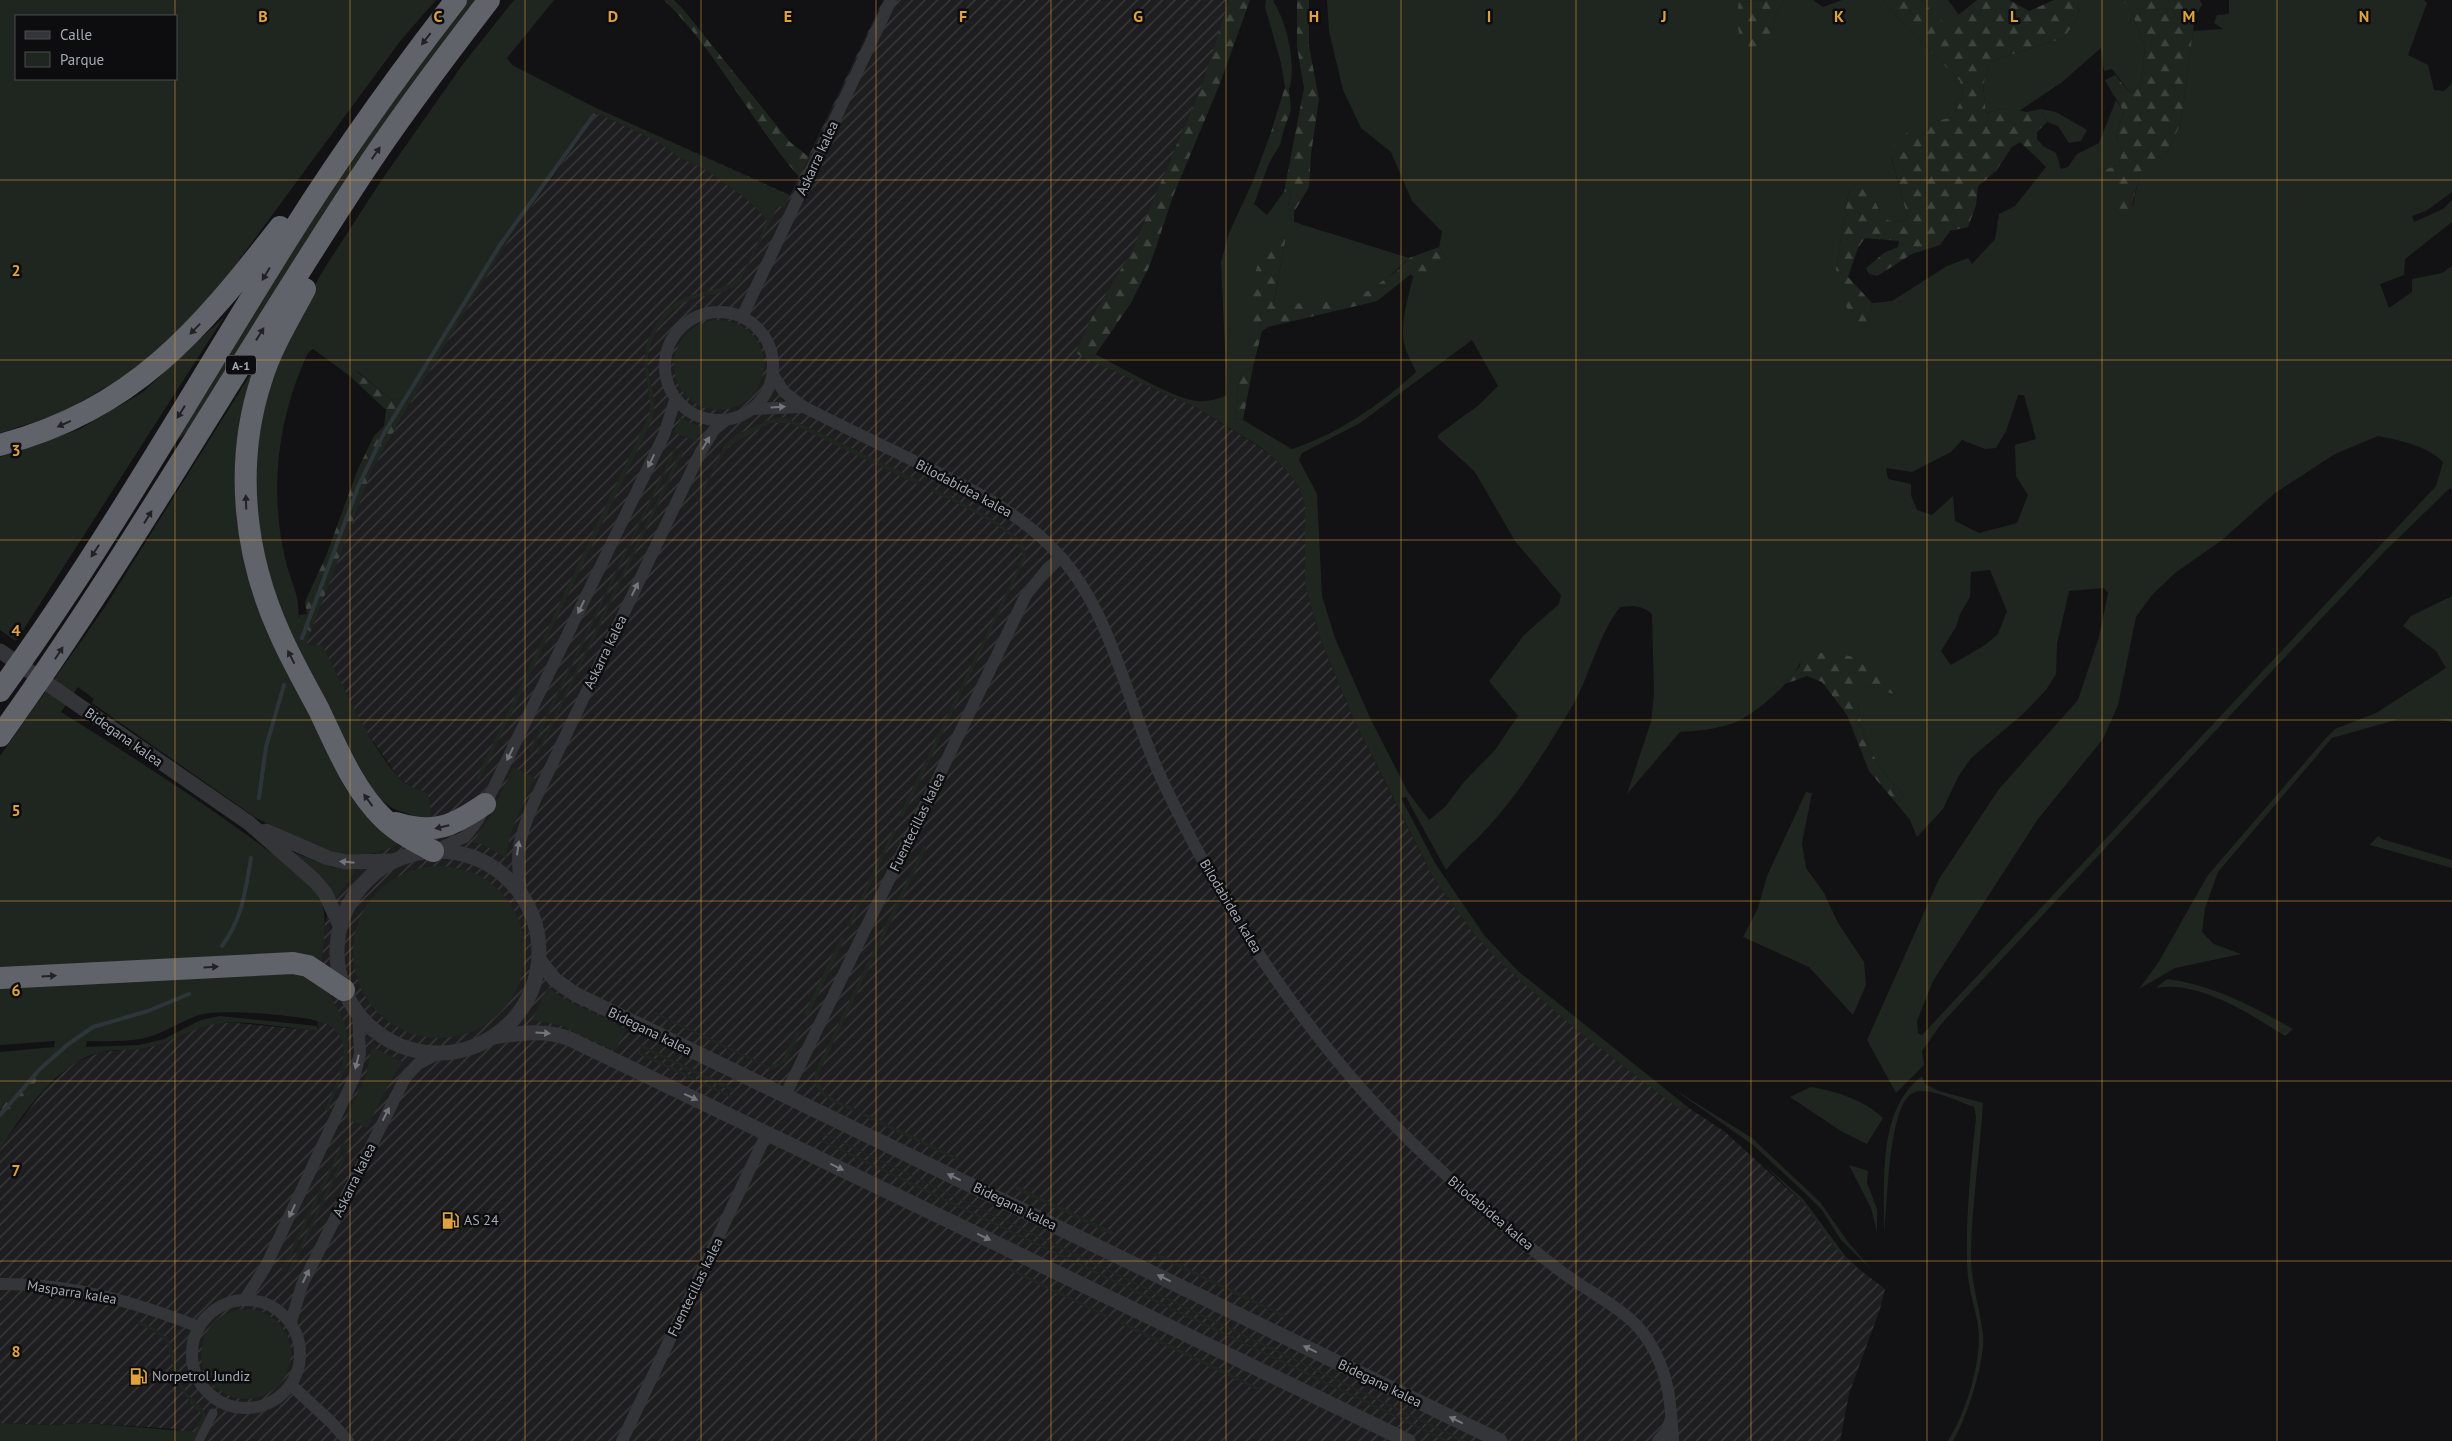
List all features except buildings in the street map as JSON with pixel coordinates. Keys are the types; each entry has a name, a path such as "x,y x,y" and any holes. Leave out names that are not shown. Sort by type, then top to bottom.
{"highway":[{"name":"A-1","path":"0,691 102,540 271,265 390,87 456,0"},
{"name":"A-1","path":"0,736 52,664 136,537 292,283 362,174 489,0"},
{"path":"0,445 39,435 82,416 117,396 157,365 230,291 390,87"},
{"path":"362,174 334,235 277,340 261,380 247,439 246,514 256,571 280,635 350,771 368,800 384,818 412,840 433,852"},
{"path":"384,818 416,828 431,829 448,826 485,804"},
{"path":"0,978 293,964 308,966 344,990"}],"street":[{"name":"Askarra kalea","path":"742,316 891,0"},
{"path":"724,312 742,316 754,324 767,341 773,361 773,375 766,394 752,409 726,420 698,417 686,410 675,400 667,384 664,366 667,348 676,332 689,320 706,313 724,312"},
{"name":"Bilodabidea kalea","path":"773,375 784,392 804,407 960,484 1006,509 1034,530 1061,557 1079,582 1102,623 1137,721 1182,822 1235,916 1297,1009 1381,1111 1460,1188 1535,1251 1633,1322 1647,1338 1667,1377 1673,1441"},
{"path":"433,852 465,837 478,820 664,435 675,400"},
{"name":"Bilodabidea kalea","path":"752,409 804,407"},
{"name":"Askarra kalea","path":"522,896 517,861 518,843 534,802 700,453 714,430 726,420"},
{"name":"Fuentecillas kalea","path":"785,1096 1026,595 1048,568 1061,557"},
{"name":"Bidegana kalea","path":"0,651 249,823 315,881 325,894 340,925"},
{"name":"Bidegana kalea","path":"249,823 328,858 346,862 396,860"},
{"path":"433,852 459,854 483,862 498,871 522,896 536,927 539,960 534,983 525,1004 512,1022 494,1037 467,1049 438,1054 415,1051 394,1043 374,1031 358,1014 344,990 338,969 337,954 340,925 355,894 367,880 396,860 414,854 433,852"},
{"name":"Bidegana kalea","path":"539,960 555,980 575,994 1500,1441"},
{"path":"245,1299 265,1268 354,1078 360,1054 358,1014"},
{"path":"494,1037 538,1031 559,1034 1408,1441"},
{"name":"Askarra kalea","path":"291,1322 302,1285 405,1078 418,1064 438,1054"},
{"name":"Fuentecillas kalea","path":"622,1441 767,1133"},
{"name":"Masparra kalea","path":"0,1284 38,1285 103,1294 148,1308 198,1327"},
{"path":"245,1299 270,1305 291,1322 301,1347 301,1360 291,1385 280,1397 257,1407 233,1407 218,1400 205,1389 194,1367 193,1343 198,1327 218,1307 245,1299"},
{"path":"291,1385 331,1422 348,1441"},
{"path":"199,1441 213,1413"},
{"path":"1658,1441 1666,1432 1672,1417"}],"shaded area":[{"path":"883,0 1229,0 1203,82 1132,251 1092,317 1075,353 1197,408 1258,446 1273,457 1289,473 1300,490 1305,505 1305,585 1321,641 1354,720 1433,877 1474,934 1679,1109 1689,1108 1725,1132 1805,1205 1846,1259 1885,1289 1880,1309 1849,1394 1840,1441 204,1441 175,1429 87,1423 47,1425 0,1423 0,1150 7,1138 45,1089 74,1063 101,1052 149,1048 197,1028 217,1023 237,1023 318,1031 317,1016 331,997 325,987 322,962 323,932 326,919 336,899 357,870 377,853 401,843 428,793 411,788 398,777 306,645 372,470 439,353 514,231 600,110 790,195"}],"green space":[{"path":"0,0 436,0 401,40 220,286 156,358 62,413 0,433"},
{"path":"466,0 479,0 199,419 179,440 186,420 366,134"},
{"path":"514,0 554,0 507,58 512,65 600,110 790,196 784,208 778,206 740,282 725,291 695,298 680,305 667,317 656,333 649,350 648,359 654,400 652,420 479,781 476,779 649,415 650,398 645,373 645,354 654,328 664,314 677,302 692,295 722,287 738,278 750,259 767,220 748,200 706,170 680,158 660,143 597,113 514,231 409,405 401,398 392,400 357,371 351,377 313,349 308,353 298,377 283,428 277,480 280,532 287,567 297,597 298,624 311,632 306,645 322,645 357,713 386,762 404,783 428,793 432,819 419,818 392,808 376,796 359,771 296,650 262,559 253,469 267,389 300,311 324,269 381,181 463,64"},
{"path":"664,0 674,0 682,8 790,142 809,157 799,177 765,133 718,64 683,20"},
{"path":"1229,0 1250,0 1219,86 1173,196 1150,265 1131,303 1091,361 1075,353 1092,317 1132,251 1203,82"},
{"path":"1266,0 1275,0 1273,1 1283,20 1292,68 1289,89 1285,87 1281,63 1265,7"},
{"path":"1297,0 1309,0 1309,46 1319,99 1311,154 1309,187 1294,212 1288,208 1291,190 1284,192 1304,88 1297,47"},
{"path":"1327,0 1767,0 1739,2 1771,37 1775,16 1784,0 1813,0 1823,7 1842,0 1883,0 1903,24 1960,81 1963,96 1953,117 1932,122 1891,156 1908,219 1892,222 1883,218 1865,181 1849,190 1836,269 1866,324 1872,303 1892,301 1947,266 1968,258 1972,264 1995,239 1999,214 2015,206 2046,167 2035,156 2043,146 2056,153 2061,169 2068,167 2077,154 2099,143 2116,100 2124,112 2116,137 2122,150 2119,165 2096,173 2116,185 2133,206 2140,171 2167,153 2181,123 2193,31 2223,29 2214,23 2217,15 2229,14 2229,0 2424,0 2427,3 2408,55 2428,65 2434,90 2444,91 2452,83 2452,192 2426,211 2412,216 2414,222 2443,209 2452,200 2452,222 2405,259 2404,275 2380,284 2389,308 2412,292 2412,279 2442,273 2452,266 2452,490 2450,488 2385,551 1941,1024 1922,1051 1924,1065 1896,1093 1867,1040 1939,879 1999,789 2078,700 2099,637 2108,593 2104,588 2069,591 2057,644 2056,674 2046,690 2023,714 1971,758 1958,777 1943,809 1917,837 1910,820 1897,804 1904,795 1885,774 1870,749 1858,707 1858,693 1868,685 1893,694 1801,659 1792,676 1783,686 1752,713 1734,723 1714,728 1680,732 1627,794 1651,722 1654,693 1652,614 1637,607 1620,607 1605,632 1577,697 1532,770 1501,813 1446,870 1406,797 1401,798 1435,863 1484,935 1518,971 1689,1108 1679,1109 1574,1028 1503,965 1474,934 1433,877 1354,720 1321,641 1305,585 1305,505 1300,490 1289,473 1259,446 1197,408 1091,361 1095,354 1146,381 1187,399 1205,401 1227,395 1221,262 1229,233 1253,181 1271,132 1284,129 1280,145 1269,163 1254,204 1267,215 1284,192 1291,190 1288,208 1294,212 1294,222 1409,258 1380,283 1361,294 1349,298 1309,304 1273,307 1286,237 1279,239 1275,249 1258,265 1249,354 1256,355 1253,367 1242,372 1238,386 1235,418 1243,420 1292,449 1326,435 1358,417 1416,372 1404,342 1403,323 1413,277 1447,259 1439,247 1442,232 1412,201 1391,152 1361,128 1343,90 1329,31","holes":["1472,340 1498,386 1480,404 1438,435 1438,438 1475,472 1515,541 1561,595 1559,604 1524,635 1489,681 1518,716 1495,750 1464,782 1445,807 1429,820 1408,792 1371,720 1335,638 1322,596 1317,494 1299,460 1302,453 1360,423","2018,395 2024,395 2036,439 2015,445 2016,476 2028,495 2017,523 1979,533 1955,521 1953,496 1932,515 1917,510 1911,495 1911,484 1888,479 1886,468 1912,472 1951,452 1962,440 1985,449 1996,448 2006,431","2378,436 2404,442 2429,451 2443,462 2436,486 1922,1035 1918,1033 1917,1021 1933,981 2038,819 2103,739 2118,705 2136,617 2152,595 2175,573 2222,540 2275,493 2335,454","1990,570 2007,611 1998,634 1985,645 1951,665 1941,651 1956,627 1960,614 1970,597 1971,572"]},
{"path":"1784,0 1775,16 1771,37 1751,54 1746,48 1738,29 1739,2"},
{"path":"1883,0 1921,0 1946,25 1977,0 2009,0 2029,11 2054,0 2079,0 2078,17 2064,38 1991,61 1983,85 1986,113 2006,108 2027,112 2041,109 2047,122 2037,132 2037,139 2043,146 2035,156 2020,142 2012,147 1996,171 1978,186 1976,205 1968,227 1950,231 1940,245 1912,254 1877,276 1869,274 1866,268 1884,253 1898,247 1899,241 1865,238 1858,248 1848,277 1872,303 1866,325 1853,321 1838,288 1836,269 1849,190 1865,180 1883,218 1893,222 1908,219 1891,155 1896,138 1932,122 1953,117 1963,96 1960,81 1903,24"},
{"path":"1921,0 1948,0 1959,15 1946,26"},
{"path":"2079,0 2122,0 2132,13 2145,47 2141,85 2130,93 2112,69 2104,71 2101,48 2061,83 2019,111 2006,108 1986,113 1983,85 1991,61 2064,38 2078,17"},
{"path":"2122,0 2200,0 2202,5 2195,16 2181,123 2167,153 2140,172 2132,206 2124,215 2113,208 2116,185 2102,183 2095,173 2119,165 2122,150 2116,137 2124,112 2105,80 2115,75 2130,93 2141,85 2145,47 2132,13"},
{"path":"1285,87 1289,89 1291,110 1284,129 1271,132"},
{"path":"2041,109 2056,112 2087,130 2081,141 2069,143 2058,126 2047,122"},
{"path":"1286,237 1273,306 1334,300 1368,291 1397,271 1409,258 1439,247 1447,259 1440,268 1413,277 1411,274 1377,301 1268,327 1262,331 1256,355 1249,354 1251,299 1257,267 1279,239"},
{"path":"224,317 16,641 0,630 0,457 80,429 143,392"},
{"path":"710,320 728,320 744,327 757,340 764,356 764,374 757,390 744,403 728,410 710,410 694,403 681,390 674,374 674,356 681,340 694,327"},
{"path":"258,362 246,409 259,600 401,843 377,853 353,856 336,853 256,818 92,703 94,699 78,687 61,712 210,809 302,877 316,893 323,908 322,962 0,972 0,756 105,607"},
{"path":"1253,367 1243,420 1235,418 1238,386 1242,372"},
{"path":"356,371 392,400 401,398 409,405 372,470 311,632 298,624 299,615 307,614 305,602 326,556 358,469 374,436 384,426 386,410 351,377"},
{"path":"782,417 797,422 920,481 918,485 790,423 770,423 729,446 715,468 699,502 697,501 725,444 736,435 768,420"},
{"path":"681,418 702,428 696,442 674,432"},
{"path":"675,447 677,448 531,752 529,751"},
{"path":"681,450 684,451 538,755 536,754"},
{"path":"932,488 981,512 1004,527 1024,545 1026,557 903,817 899,816 1023,557 1020,547 999,528 985,518 931,491"},
{"path":"2452,596 2452,722 2438,719 2399,719 2332,738 2218,872 2205,908 2202,932 2214,944 2241,954 2175,968 2139,989 2158,963 2208,875 2325,739 2335,729 2376,713 2446,668 2436,651 2403,626 2411,616"},
{"path":"1801,651 1850,656 1896,683 1893,694 1868,685 1858,693 1858,707 1870,749 1885,774 1904,795 1897,804 1869,771 1847,715 1822,682 1807,676 1785,684 1800,666"},
{"path":"513,767 535,778 513,827 506,858 484,845 473,842 489,818"},
{"path":"1806,792 1812,793 1802,843 1806,868 1824,893 1838,923 1864,962 1866,985 1853,1015 1809,967 1743,937 1758,908 1767,876"},
{"path":"893,830 896,831 850,927 847,926"},
{"path":"2378,836 2382,839 2452,860 2452,868 2370,845"},
{"path":"924,845 927,847 819,1073 819,1081 825,1093 856,1109 855,1112 833,1102 821,1093 815,1081 815,1072"},
{"path":"295,853 331,867 357,870 336,899 327,884 294,855"},
{"path":"431,866 447,866 480,876 500,891 515,911 523,935 525,952 523,969 515,993 500,1013 480,1028 464,1034 447,1038 431,1038 398,1028 373,1007 363,993 357,977 353,960 353,944 363,911 384,886 398,876 414,870"},
{"path":"841,937 845,939 808,1016 804,1014"},
{"path":"299,973 325,987 344,1021 348,1039 347,1063 328,1111 325,1109 341,1069 344,1052 341,1038 333,1028 317,1021 285,1016 229,1012 203,1014 148,1037 127,1041 87,1041 86,1047 139,1045 164,1039 201,1020 220,1016 317,1026 318,1031 252,1023 215,1024 199,1028 151,1047 108,1051 86,1057 57,1077 43,1091 19,1121 0,1150 0,1125 39,1078 31,1071 0,1110 0,1052 54,1047 55,1041 0,1045 0,987"},
{"path":"2167,979 2216,991 2262,1012 2293,1029 2285,1036 2240,1009 2206,994 2189,989 2156,988"},
{"path":"548,987 564,999 626,1029 615,1051 560,1025 532,1020"},
{"path":"655,1012 768,1066 781,1062 797,1030 800,1032 786,1061 776,1068 770,1069 654,1014"},
{"path":"642,1045 735,1089 733,1092 640,1047"},
{"path":"375,1048 403,1062 389,1083 367,1128 346,1118 366,1075 371,1050"},
{"path":"639,1051 732,1096 731,1098 638,1054"},
{"path":"31,1070 39,1078 0,1125 0,1110"},
{"path":"1922,1076 1925,1084 1939,1091 1983,1103 1973,1215 1971,1263 1982,1325 1983,1346 1974,1389 1964,1419 1953,1441 1948,1441 1961,1416 1972,1385 1979,1339 1967,1270 1968,1207 1976,1117 1974,1107 1944,1096 1921,1091 1915,1092 1906,1100 1899,1114 1890,1157 1884,1235 1884,1171 1890,1128 1897,1108 1907,1091"},
{"path":"1811,1087 1849,1097 1867,1106 1883,1118 1867,1144 1841,1131 1790,1097"},
{"path":"1672,1088 1752,1138 1820,1202 1848,1242 1871,1269 1841,1240 1822,1210 1753,1145"},
{"path":"862,1112 959,1158 958,1161 861,1115"},
{"path":"824,1133 1466,1441 1461,1441"},
{"path":"821,1139 1450,1441 1445,1441 820,1141"},
{"path":"343,1141 345,1142 285,1269 282,1268"},
{"path":"349,1144 351,1145 291,1272 288,1271"},
{"path":"1761,1162 1803,1199 1846,1257 1872,1281 1846,1259 1829,1241 1805,1205"},
{"path":"1849,1165 1868,1171 1867,1183 1877,1209 1877,1232 1871,1208"},
{"path":"1017,1186 1114,1232 1112,1235 1015,1189"},
{"path":"1155,1252 1287,1316 1285,1318 1153,1255"},
{"path":"1009,1267 1109,1316 1108,1318 1008,1270"},
{"path":"246,1309 263,1312 278,1322 288,1337 291,1354 288,1371 278,1386 263,1396 246,1399 229,1396 214,1386 204,1371 201,1354 204,1337 214,1322 229,1312"},
{"path":"138,1321 163,1334 169,1341 184,1389 205,1413 206,1422 195,1441 0,1441 0,1423 47,1425 87,1423 195,1432 203,1415 191,1404 177,1382 167,1342 153,1331 137,1324"},
{"path":"1121,1321 1260,1388 1259,1391 1120,1324"}],"waterway":[{"path":"302,638 358,487 384,433 500,245 594,115"},
{"path":"259,798 266,747 284,685"},
{"path":"222,946 235,925 239,914 251,858"},
{"path":"0,1115 40,1069 67,1045 93,1027 148,1011 189,994"}],"place":[{"name":"AS 24","path":"450,1220"},
{"name":"Norpetrol Jundiz","path":"138,1376"}]}
